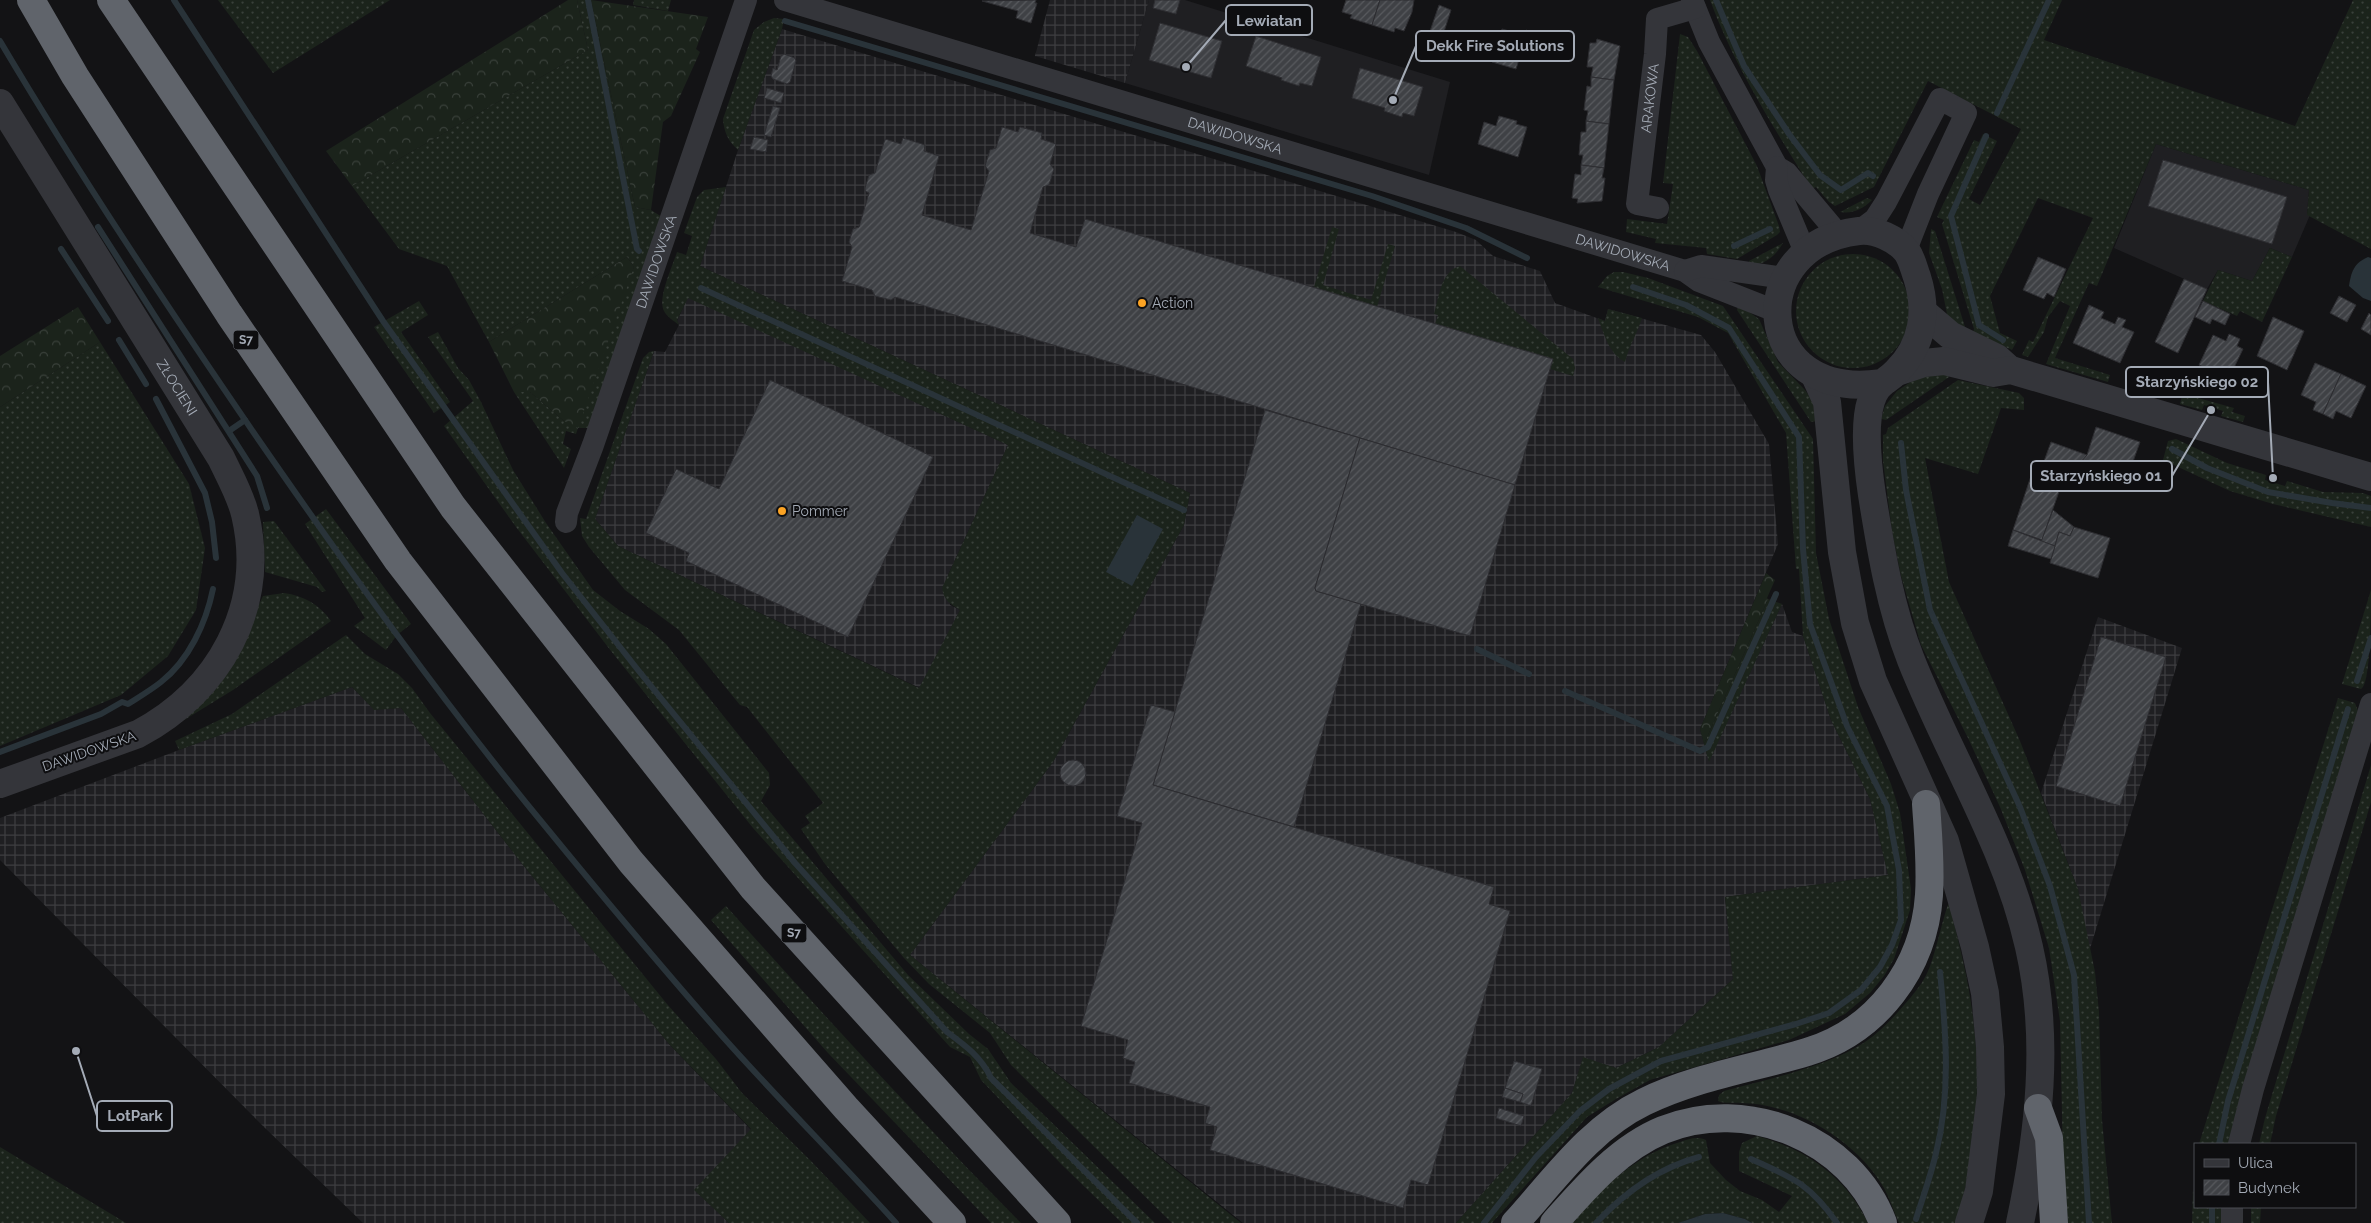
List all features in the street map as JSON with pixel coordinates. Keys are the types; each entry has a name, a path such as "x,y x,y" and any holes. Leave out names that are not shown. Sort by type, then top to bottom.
{"highway":[{"name":"S7","path":"30,0 75,76 228,314 398,562 632,862 846,1108 952,1223"},
{"name":"S7","path":"112,0 453,507 753,888 1057,1223"},
{"path":"1515,1223 1592,1138 1608,1124 1636,1107 1678,1089 1809,1052 1842,1038 1864,1023 1886,1003 1910,964 1924,926 1929,896 1930,860 1926,804"},
{"path":"2038,1108 2049,1138 2054,1223"},
{"path":"1554,1223 1603,1171 1634,1146 1662,1130 1690,1122 1723,1117 1759,1121 1789,1131 1824,1149 1850,1170 1863,1186 1877,1208 1883,1223"}],"street":[{"name":"DAWIDOWSKA","path":"566,522 567,512 593,445 746,0"},
{"name":"DAWIDOWSKA","path":"785,0 1685,270 1699,281 1778,312"},
{"path":"1694,4 1709,42 1777,167 1787,173 1849,233 1883,236 1895,241 1906,250 1921,290 1924,312 1920,333 1916,342 1872,400 1868,425 1870,480 1883,562 1910,657 1935,716 1969,784 2006,870 2020,910 2030,950 2039,1024 2038,1108 2032,1167 2020,1223"},
{"name":"ARAKOWA","path":"1658,208 1637,204 1655,54 1657,19 1694,4"},
{"path":"1906,250 1928,194 1966,112 1940,99 1886,202 1875,219 1849,233 1820,243 1805,252 1795,262 1785,278 1778,298 1780,332 1784,343 1798,362 1815,376 1831,382 1853,385 1889,377 1924,362 1938,361 1993,373 2010,370"},
{"name":"ZŁOCIENI","path":"0,103 191,409 236,489 245,514 249,544 246,598 235,635 216,670 197,691"},
{"path":"1777,167 1776,180 1779,190 1805,252"},
{"name":"DAWIDOWSKA","path":"1685,270 1701,266 1785,278"},
{"path":"1924,312 1950,335 1997,358 2010,370 2371,477"},
{"path":"1815,376 1827,402 1842,552 1854,624 1874,681 1926,804 1945,841 1975,947 1985,993 1990,1048 1991,1094 1979,1191 1969,1223"},
{"name":"DAWIDOWSKA","path":"0,784 138,734 159,723 197,691"},
{"path":"2239,1143 2253,1089 2371,704"},
{"path":"2232,1208 2232,1223"}],"shaded area":[{"path":"1050,0 1149,0 1125,83 1035,56"},
{"path":"1149,0 1185,0 1450,82 1429,175 1125,83"},
{"name":"Action","path":"782,29 1456,232 1476,240 1493,256 1540,271 1555,303 1605,321 1608,309 1701,335 1715,352 1769,444 1778,544 1700,729 1709,761 1782,604 1792,632 1803,636 1831,720 1870,799 1888,875 1725,897 1733,979 1659,1047 1616,1068 1583,1058 1572,1093 1456,1223 1243,1223 910,955 1053,762 1184,525 1190,493 700,266 738,150"},
{"path":"2156,144 2309,190 2307,214 2310,215 2292,257 2270,248 2252,281 2218,270 2207,289 2114,248"},
{"path":"2368,257 2371,258 2371,301 2363,298 2349,286 2354,268 2359,262"},
{"name":"Pommer","path":"688,297 1008,445 948,575 950,605 960,610 920,688 618,546 595,519 654,351 665,352 679,325 677,321"},
{"path":"1137,515 1163,529 1132,586 1106,572"},
{"path":"2098,617 2182,648 2089,952 2078,889 2041,793"},
{"path":"352,687 374,709 401,708 523,865 669,1044 751,1130 695,1190 729,1223 363,1223 265,1128 0,860 0,818"},
{"path":"1723,1213 1752,1223 1678,1223 1705,1214"}],"green space":[{"path":"218,0 390,0 273,73"},
{"path":"568,0 577,0 588,50 352,186 326,151"},
{"path":"577,0 591,0 635,207 651,210 662,217 589,428 578,428 576,434 566,431 563,444 571,449 564,468 514,392 530,392 564,421 634,267 627,257 489,342 447,266 399,249 352,186 588,50"},
{"path":"591,0 708,17 696,49 700,52 671,116 663,122 651,210 635,207"},
{"path":"634,0 671,0 668,11 633,5"},
{"path":"1710,0 2062,0 2044,40 2295,126 2353,0 2371,0 2371,249 2307,215 2309,190 2156,144 2097,286 2089,283 2055,358 2110,375 2108,382 2046,364 2070,306 2060,301 2048,317 2044,332 2028,357 2022,355 2029,340 2033,342 2093,218 2038,198 1990,296 2000,333 2017,341 2012,350 1973,332 1974,329 1942,224 1944,220 1937,217 1974,140 1979,142 1983,134 1997,141 1969,199 1980,205 2021,129 1928,81 1874,187 1835,206 1816,187 1812,189 1756,97 1731,50"},
{"path":"774,18 784,19 782,29 738,150 727,136 723,119 754,30 764,22"},
{"path":"1680,34 1688,37 1697,51 1757,166 1779,226 1780,232 1777,235 1737,259 1707,254 1706,248 1655,243 1656,239 1626,232 1627,219 1667,224 1673,184 1663,183"},
{"path":"726,187 700,266 1190,493 1184,525 1053,762 910,955 1241,1223 1172,1223 1011,1065 990,1033 929,984 904,958 825,864 801,829 810,823 805,816 823,803 747,707 740,705 679,630 625,590 582,536 580,518 586,519 643,358 649,352 654,351 595,519 618,546 919,688 960,610 948,602 942,588 1008,445 688,298 677,320 679,325 668,317 662,306 664,290 677,252 686,255 692,236 684,233 697,197 704,190"},
{"path":"1867,198 1872,200 1865,206 1849,212 1840,212"},
{"path":"1332,227 1339,229 1323,285 1371,300 1388,244 1395,246 1377,307 1314,287"},
{"path":"1931,229 1935,231 1966,330 1950,321 1947,314 1942,289 1929,253"},
{"path":"1783,243 1769,259 1760,264 1749,266 1749,261"},
{"path":"2270,248 2292,257 2262,322 2240,311 2237,316 2203,301 2218,270 2252,281"},
{"path":"1853,254 1875,258 1894,270 1906,289 1910,311 1906,333 1894,352 1875,364 1853,368 1831,364 1812,352 1800,333 1796,311 1800,289 1812,270 1831,258"},
{"path":"627,257 634,267 578,428 564,421 530,392 514,392 489,342"},
{"path":"1460,266 1573,359 1575,368 1573,376 1550,369 1552,359 1435,324 1438,315 1434,314 1439,293 1445,279 1449,273"},
{"path":"1614,272 1623,272 1648,278 1723,306 1813,439 1816,553 1829,619 1858,707 1891,784 1900,813 1911,889 1910,910 1894,959 1884,976 1870,993 1845,1014 1789,1040 1650,1080 1587,1117 1492,1223 1456,1223 1572,1093 1583,1057 1616,1068 1659,1047 1733,979 1725,897 1888,875 1870,799 1831,720 1803,636 1799,569 1796,569 1786,433 1728,333 1698,317 1598,287 1607,276"},
{"path":"419,301 428,315 401,332 450,402 434,413 374,327"},
{"path":"1739,305 1759,319 1778,362 1805,390 1814,403 1817,421 1811,422 1737,310"},
{"path":"78,307 100,342 0,407 0,356"},
{"path":"1608,309 1642,318 1625,362 1611,349 1598,318 1605,321"},
{"path":"438,332 458,368 469,380 481,402 513,470 546,523 593,590 620,611 649,629 666,644 769,773 770,785 761,801 908,975 969,1034 988,1049 1011,1083 1155,1223 1122,1223 1061,1164 981,1080 970,1057 950,1047 753,828 611,651 516,527 444,426 473,401 428,337"},
{"path":"100,342 189,484 205,548 196,610 168,656 121,695 0,746 0,407"},
{"path":"1950,372 1949,377 1886,420 1881,419 1885,406 1897,391 1924,373"},
{"path":"1958,380 2019,393 2024,398 2024,410 2001,408 1978,474 1925,458 1949,582 2020,741 2078,889 2095,972 2099,1012 2102,1120 2112,1223 2068,1223 2063,1163 2060,1021 2049,948 2025,870 2000,807 1921,645 1901,576 1892,531 1883,461 1883,435 1886,434 1888,428"},
{"path":"2182,396 2198,398 2234,408 2232,412 2245,416 2243,422 2221,416 2223,411 2204,405 2202,410 2180,404"},
{"path":"2176,439 2227,463 2266,475 2265,480 2285,486 2287,481 2323,492 2363,493 2371,496 2371,527 2273,504 2230,491 2163,460 2168,441"},
{"path":"326,509 411,624 397,635 386,650 354,626 365,618 305,524"},
{"path":"274,521 326,591 322,592 317,587 265,572 263,522"},
{"path":"1766,573 1775,580 1704,744 1700,729"},
{"path":"2371,590 2369,660 2367,674 2361,689 2342,684"},
{"path":"284,593 298,596 316,605 331,621 233,690 181,722 212,693 225,675 263,596"},
{"path":"1768,599 1782,604 1709,762 1704,744"},
{"path":"346,635 365,654 398,674 412,688 430,713 667,1004 716,1059 742,1093 870,1223 729,1223 694,1190 751,1129 669,1044 523,865 401,708 374,710 352,687 179,750 175,741 232,714"},
{"path":"2338,698 2355,703 2358,711 2230,1143 2199,1143"},
{"path":"2371,765 2371,802 2276,1116 2270,1143 2259,1143 2265,1118"},
{"path":"1949,903 1967,979 1974,1026 1977,1100 1972,1150 1957,1223 1899,1223 1886,1192 1875,1174 1839,1139 1809,1121 1770,1106 1718,1101 1719,1095 1724,1091 1778,1077 1833,1059 1850,1051 1876,1034 1900,1010 1923,980 1931,965"},
{"path":"726,906 871,1066 1021,1223 991,1223 828,1053 711,920"},
{"path":"1757,1136 1792,1149 1823,1167 1848,1192 1868,1223 1752,1223 1723,1213 1705,1214 1678,1223 1571,1223 1594,1198 1634,1164 1664,1148 1696,1138 1706,1140 1710,1163 1726,1180 1740,1191 1762,1200 1779,1212 1792,1196 1739,1171 1739,1152 1742,1143"},
{"path":"0,1147 126,1223 0,1223"},
{"path":"2193,1189 2194,1208 2222,1208 2222,1223 2192,1223"},
{"path":"2251,1208 2261,1208 2260,1223 2251,1223"}],"building":[{"path":"1036,0 1035,3 1037,3 1031,23 1016,18 1018,11 982,1"},
{"path":"1155,0 1180,0 1176,14 1153,8"},
{"path":"1346,0 1380,0 1372,25 1350,18 1352,15 1342,12"},
{"path":"1380,0 1414,0 1412,12 1404,31 1395,28 1394,32 1372,25"},
{"path":"1439,5 1451,10 1441,41 1428,37"},
{"path":"1160,23 1222,41 1211,78 1149,60"},
{"path":"1502,29 1524,35 1526,30 1539,34 1531,60 1520,56 1516,69 1492,62"},
{"path":"1256,36 1321,57 1312,86 1300,83 1299,86 1246,66"},
{"path":"1597,39 1620,46 1614,80 1591,77 1593,67 1587,67 1590,43 1596,43"},
{"path":"784,54 795,58 796,61 790,82 787,84 773,79 771,76 773,68 777,70 781,56"},
{"path":"1360,68 1423,87 1414,116 1403,113 1402,117 1384,111 1385,108 1352,98"},
{"path":"1591,77 1614,80 1609,124 1586,121 1588,111 1584,110 1587,86 1591,87"},
{"path":"767,88 784,93 781,103 764,98"},
{"path":"773,106 780,108 771,137 764,135"},
{"path":"1499,116 1517,121 1516,124 1527,127 1518,157 1478,144 1484,122 1496,126"},
{"path":"1586,121 1609,124 1604,168 1581,165 1583,155 1579,155 1581,132 1586,132"},
{"name":"Action","path":"1002,127 1018,132 1020,127 1042,133 1041,139 1056,144 1050,164 1054,169 1049,185 1043,187 1030,233 1076,247 1085,219 1553,359 1515,485 895,297 891,300 875,296 872,290 842,281 852,247 849,242 853,229 859,227 869,193 865,191 865,188 869,175 875,173 885,139 901,144 903,138 925,145 924,151 939,156 922,215 971,230 989,171 985,166 990,150 996,148"},
{"path":"754,137 768,140 766,152 750,149"},
{"path":"2163,160 2287,197 2272,244 2148,206"},
{"path":"1581,165 1604,168 1602,178 1605,178 1602,201 1577,203 1578,199 1572,198 1575,174 1581,175"},
{"path":"2038,257 2066,269 2054,297 2047,293 2044,299 2023,290"},
{"path":"2184,279 2207,289 2178,353 2155,342"},
{"path":"2339,296 2356,305 2347,322 2330,313"},
{"path":"2203,301 2230,314 2225,325 2212,319 2210,324 2195,317"},
{"path":"2089,305 2104,312 2101,318 2115,324 2118,317 2126,320 2122,327 2134,332 2120,363 2073,343"},
{"path":"2369,313 2371,315 2371,335 2361,329"},
{"path":"2273,317 2304,331 2287,370 2257,356"},
{"path":"2229,334 2240,339 2237,346 2243,349 2230,376 2217,370 2216,373 2199,365 2213,335 2226,341"},
{"path":"2315,363 2341,374 2323,414 2313,410 2316,402 2301,395"},
{"path":"2341,374 2366,386 2351,418 2336,411 2333,419 2323,414"},
{"name":"Pommer","path":"770,380 933,457 848,637 686,561 689,553 646,533 676,469 719,489"},
{"path":"1265,410 1360,438 1315,588 1316,591 1361,604 1294,827 1153,785"},
{"path":"2096,427 2140,442 2130,470 2115,465 2111,476 2078,465 2087,455"},
{"path":"1360,438 1515,485 1470,636 1316,591 1315,588"},
{"path":"2051,442 2087,455 2062,483 2039,475"},
{"path":"2032,473 2062,483 2042,540 2013,530"},
{"path":"2053,510 2074,527 2070,536 2059,532 2055,546 2041,542"},
{"path":"2074,527 2110,538 2098,578 2050,563 2059,532 2070,536"},
{"path":"2013,530 2055,546 2051,559 2008,546"},
{"path":"2101,637 2166,657 2120,806 2056,786"},
{"path":"1151,705 1175,712 1153,785 1494,887 1489,904 1510,911 1428,1185 1411,1180 1403,1208 1210,1150 1217,1127 1205,1123 1210,1107 1129,1083 1135,1062 1123,1058 1128,1040 1081,1026 1142,823 1117,816"},
{"path":"1073,760 1083,763 1086,773 1083,783 1073,786 1063,783 1060,773 1063,763"},
{"path":"1514,1061 1542,1069 1531,1106 1520,1102 1523,1094 1505,1088"},
{"path":"1505,1088 1523,1094 1520,1102 1502,1097"},
{"path":"1499,1108 1524,1116 1521,1126 1496,1118"}],"waterway":[{"path":"174,0 383,321 562,573 638,670 795,863 947,1032 972,1052 983,1064 991,1078 1137,1223"},
{"path":"588,0 637,249 639,251"},
{"path":"1716,0 1744,66 1789,134 1820,175 1841,190 1868,173 1873,176"},
{"path":"1997,113 2049,0"},
{"path":"785,21 1372,196 1466,228 1527,258"},
{"path":"0,41 93,191 256,436 396,634 469,731 545,826 678,985 744,1060 896,1223"},
{"path":"1986,136 1951,216 1979,325 2003,340"},
{"path":"98,227 257,476 267,508"},
{"path":"1734,246 1770,229"},
{"path":"61,249 108,321"},
{"path":"1484,1223 1536,1157 1580,1111 1609,1089 1661,1061 1796,1024 1829,1013 1861,990 1880,967 1892,945 1901,920 1899,870 1887,806 1847,726 1810,624 1803,549 1799,437 1729,328 1686,305 1633,287"},
{"path":"701,288 1184,510"},
{"path":"119,340 146,384"},
{"path":"156,399 205,493 212,522 216,558"},
{"path":"229,431 245,420"},
{"path":"1901,443 1906,490 1930,610 2020,807 2050,886 2074,975 2089,1223"},
{"path":"2172,449 2207,468 2268,492 2371,508"},
{"path":"0,752 101,714 122,702 128,704 157,685 171,673 188,652 201,628 213,589"},
{"path":"1565,691 1700,751 1708,747 1776,594"},
{"path":"2357,681 2371,638"},
{"path":"1477,649 1529,674"},
{"path":"2219,1143 2228,1101 2348,709"},
{"path":"1916,1219 1934,1161 1944,1108 1946,1063 1940,972"},
{"path":"1596,1223 1643,1182 1670,1168 1699,1157"},
{"path":"1751,1159 1778,1171 1809,1190 1837,1223"},
{"path":"2212,1208 2212,1223"}],"place":[{"name":"Lewiatan","path":"1186,67"},
{"name":"Dekk Fire Solutions","path":"1393,100"},
{"name":"Action","path":"1142,303"},
{"name":"Starzyńskiego 01","path":"2211,410"},
{"name":"Starzyńskiego 02","path":"2273,478"},
{"name":"Pommer","path":"782,511"},
{"name":"LotPark","path":"76,1051"}]}
